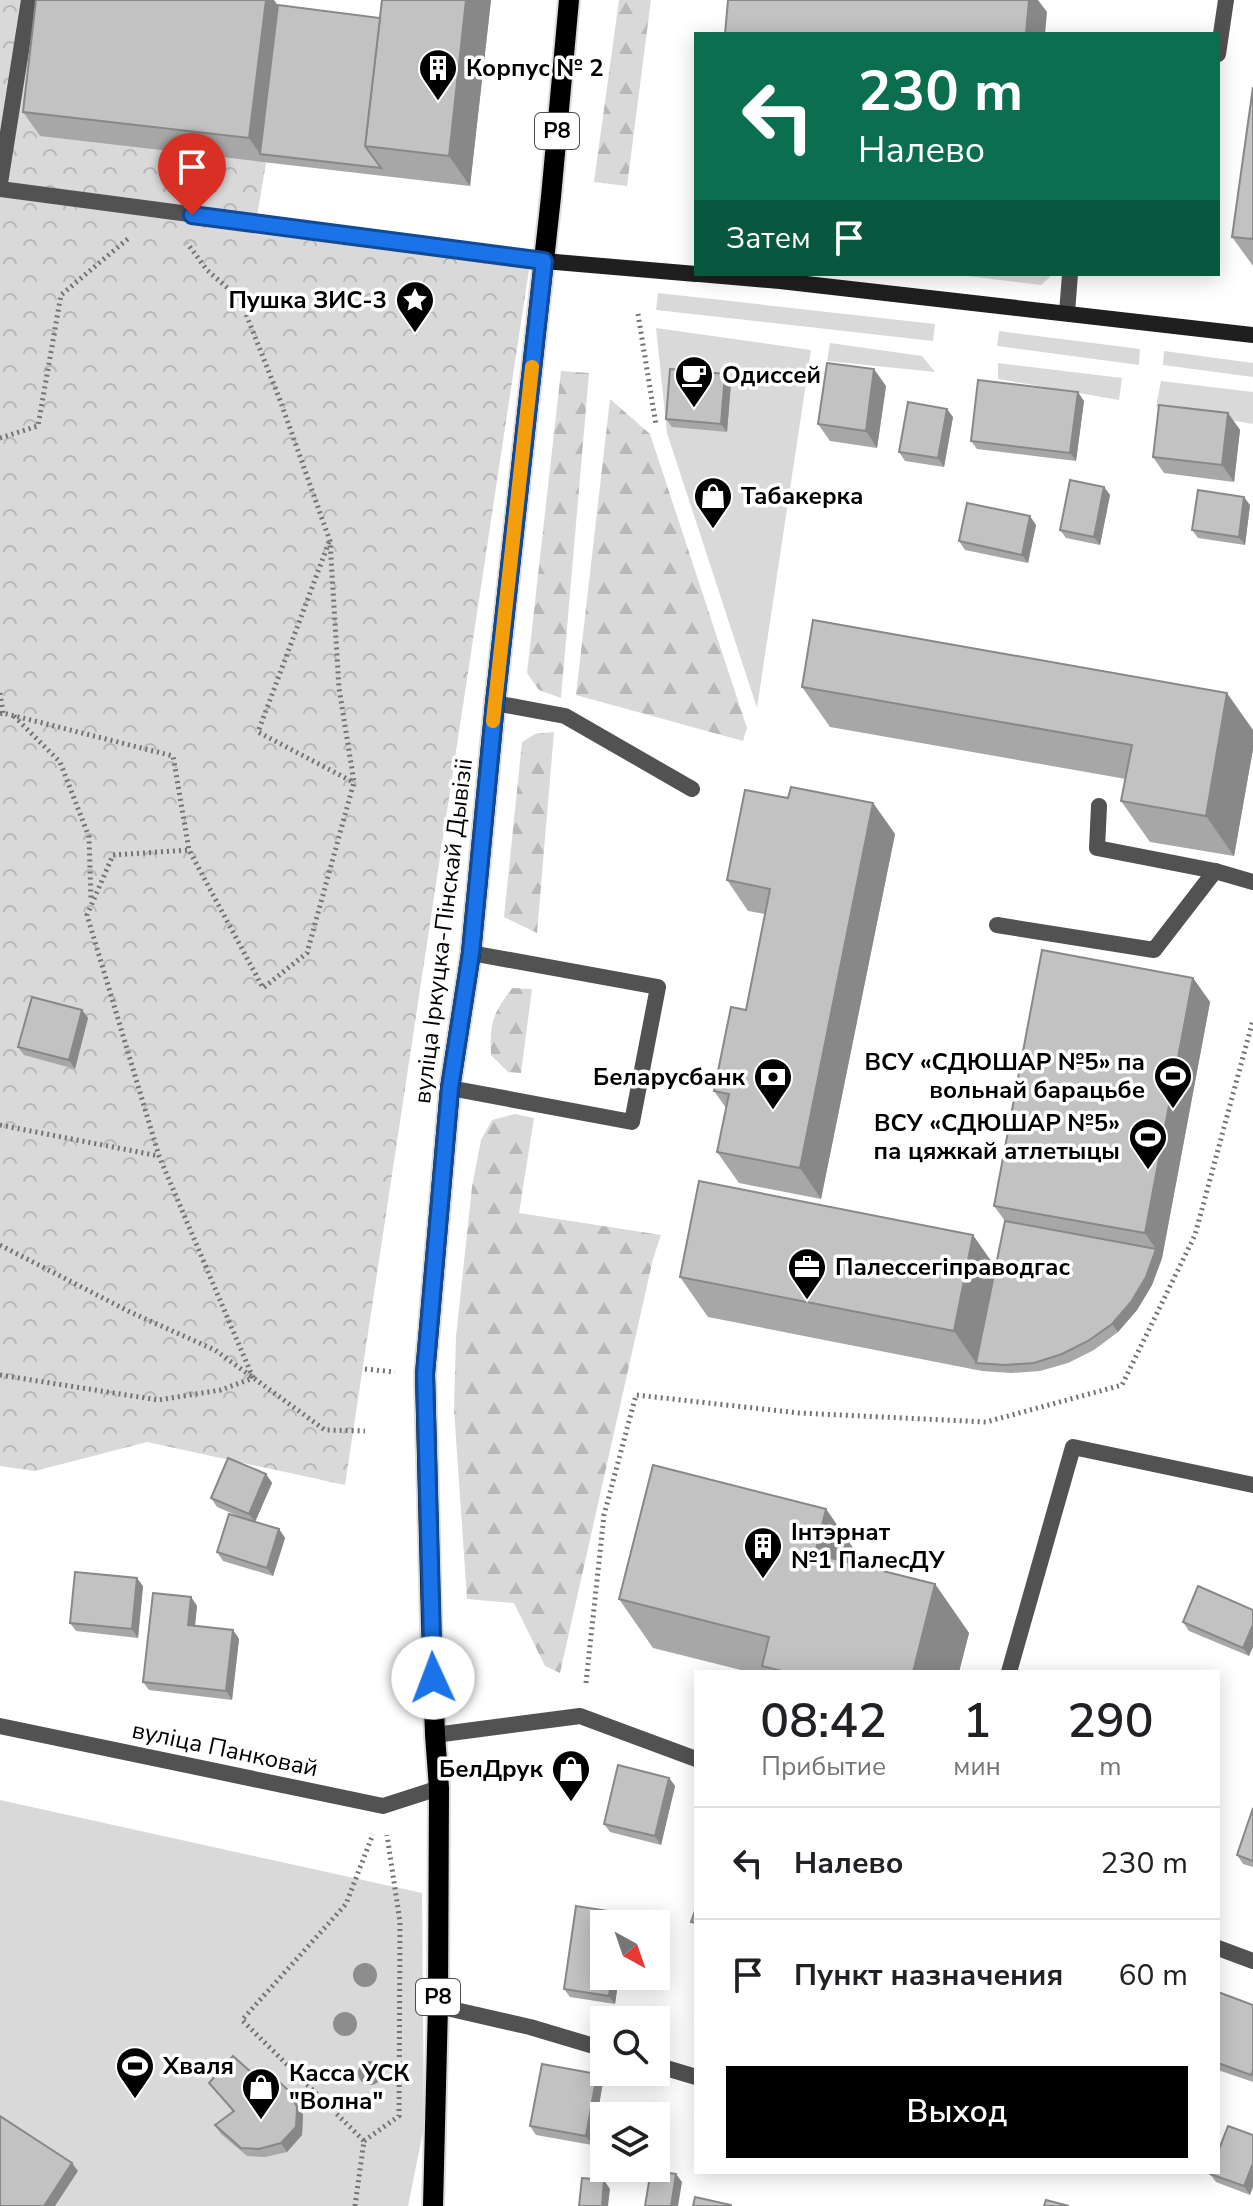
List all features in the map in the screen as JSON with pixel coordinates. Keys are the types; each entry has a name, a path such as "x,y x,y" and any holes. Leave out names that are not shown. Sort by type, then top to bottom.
{"main road":[{"name":"вуліца Іркуцка-Пінскай Дывізіі","path":"433,2206 439,1788 425,1374 450,1088 471,953 569,0"},
{"path":"544,261 694,274"},
{"path":"753,276 1253,335"}],"street":[{"path":"0,183 29,0"},
{"path":"1220,40 1226,0"},
{"path":"0,189 544,261"},
{"path":"1067,313 1070,276"},
{"path":"495,703 565,716 692,789"},
{"path":"1099,806 1097,848 1215,871 1253,882"},
{"path":"997,925 1154,950 1215,871"},
{"path":"450,1088 632,1122 658,987 471,953"},
{"path":"1010,1670 1073,1447 1253,1485"},
{"path":"435,1735 580,1716 694,1758"},
{"name":"вуліца Панковай","path":"0,1726 383,1806 439,1788"},
{"path":"1220,1949 1253,1961"},
{"path":"438,2006 530,2027 590,2045"},
{"path":"670,2069 694,2076"}],"path":[{"path":"0,438 38,426 61,295 162,211 207,270 240,299 330,541 339,688 354,782 307,953 263,988 189,850 173,756 1,713 0,693"},
{"path":"638,314 656,425"},
{"path":"330,541 258,732 354,782"},
{"path":"13,715 60,762 89,837 91,906"},
{"path":"189,850 113,855 87,915 159,1156 253,1378"},
{"path":"586,1683 604,1515 636,1395 799,1413 986,1422 1122,1385 1195,1235 1253,1020"},
{"path":"0,1125 159,1156"},
{"path":"0,1245 130,1312 215,1350 325,1430 365,1431"},
{"path":"0,1375 158,1400 221,1390 253,1378"},
{"path":"364,2141 242,2020 346,1904 383,1806"},
{"path":"355,2206 364,2141 399,2116 400,1922 383,1806"}],"green space":[{"path":"0,0 55,0 266,163 254,234 530,263 345,1485 147,1442 35,1471 0,1466"},
{"path":"619,0 651,0 627,186 594,182"},
{"path":"968,276 1050,276 1041,285"},
{"path":"658,293 935,324 933,341 656,310"},
{"path":"656,328 811,350 757,708 667,433"},
{"path":"999,331 1140,349 1139,365 997,346"},
{"path":"830,343 922,356 935,372 827,361"},
{"path":"1164,351 1253,363 1253,377 1163,365"},
{"path":"998,363 1122,378 1119,400 998,379"},
{"path":"561,371 589,373 561,698 539,690 527,673"},
{"path":"1161,381 1253,392 1253,424 1156,407"},
{"path":"610,399 650,434 747,728 743,741 576,695"},
{"path":"554,732 537,933 504,917 522,742 535,734"},
{"path":"512,988 532,989 521,1073 508,1072 491,1055 494,1019"},
{"path":"515,1114 534,1118 519,1213 661,1235 653,1259 560,1673 545,1666 514,1603 467,1599 454,1409 456,1337 472,1187 481,1140 492,1120"},
{"path":"0,1800 422,1893 424,2127 408,2206 0,2206"}],"building":[{"path":"36,0 266,0 249,138 23,112"},
{"path":"382,0 466,0 449,156 365,146"},
{"path":"728,0 1029,0 1026,32 725,32"},
{"path":"278,5 380,18 365,146 381,168 260,154"},
{"path":"1253,87 1253,239 1232,237"},
{"path":"827,363 874,369 866,431 818,424"},
{"path":"670,369 725,374 721,424 666,419"},
{"path":"978,380 1078,392 1070,453 971,441"},
{"path":"908,402 947,409 938,458 899,452"},
{"path":"1159,405 1228,413 1222,465 1153,457"},
{"path":"1070,480 1104,487 1094,537 1060,530"},
{"path":"1198,490 1244,497 1239,537 1192,530"},
{"path":"967,503 1030,516 1022,555 959,541"},
{"path":"813,620 1227,693 1206,816 1121,801 1132,745 802,687"},
{"path":"791,787 873,803 800,1168 717,1152 729,1094 714,1091 731,1007 746,1010 770,889 727,880 745,790 788,798"},
{"path":"1042,950 1193,978 1145,1233 994,1206"},
{"path":"32,997 82,1010 69,1060 18,1047"},
{"path":"699,1181 973,1235 954,1331 680,1277"},
{"path":"1005,1221 1156,1249 1146,1277 1131,1302 1112,1324 1088,1341 1034,1363 976,1363"},
{"path":"228,1458 266,1474 249,1514 211,1498"},
{"name":"Інтэрнат №1 ПалесДУ","path":"653,1465 826,1509 815,1554 935,1584 914,1670 778,1670 762,1666 769,1637 619,1599"},
{"path":"229,1514 279,1529 267,1568 217,1552"},
{"path":"75,1572 137,1578 132,1629 70,1623"},
{"path":"1198,1586 1253,1610 1253,1625 1243,1648 1183,1622"},
{"path":"153,1593 191,1597 188,1625 233,1630 226,1691 143,1682"},
{"path":"618,1765 669,1778 655,1836 604,1824"},
{"path":"1253,1808 1253,1861 1237,1855"},
{"path":"576,1906 602,1910 590,1910 590,1990 610,1990 609,1996 564,1989"},
{"path":"1220,1993 1253,2005 1251,2075 1220,2064"},
{"path":"233,2056 252,2073 271,2074 289,2091 297,2107 296,2127 281,2143 259,2149 241,2148 215,2125 234,2111 209,2083"},
{"path":"542,2064 590,2073 590,2086 595,2086 586,2136 530,2126"},
{"path":"0,2116 72,2163 44,2206 0,2206"},
{"path":"1228,2126 1253,2135 1253,2163 1244,2186 1210,2174 1220,2174 1220,2147"},
{"path":"670,2173 676,2174 671,2206 645,2206 649,2182 670,2182"},
{"path":"582,2178 590,2179 590,2182 604,2182 602,2206 579,2206"},
{"path":"695,2197 731,2205 731,2206 693,2206"},
{"path":"1046,2200 1069,2206 1044,2206"}],"slow traffic":[{"path":"493,721 532,367"}],"place":[{"name":"Корпус № 2","path":"438,102"},
{"name":"Пушка ЗИС-3","path":"415,334"},
{"name":"Одиссей","path":"694,409"},
{"name":"Табакерка","path":"713,530"},
{"name":"ВСУ «СДЮШАР №5» па вольнай барацьбе","path":"1173,1110"},
{"name":"Беларусбанк","path":"773,1111"},
{"name":"ВСУ «СДЮШАР №5» па цяжкай атлетыцы","path":"1148,1171"},
{"name":"Палессегіправодгас","path":"807,1301"},
{"name":"Інтэрнат №1 ПалесДУ","path":"763,1580"},
{"name":"БелДрук","path":"571,1803"},
{"name":"Хваля","path":"135,2100"},
{"name":"Касса УСК \"Волна\"","path":"261,2121"}],"route":[{"path":"192,215 544,261 471,953 450,1088 425,1374 433,1678"}]}
